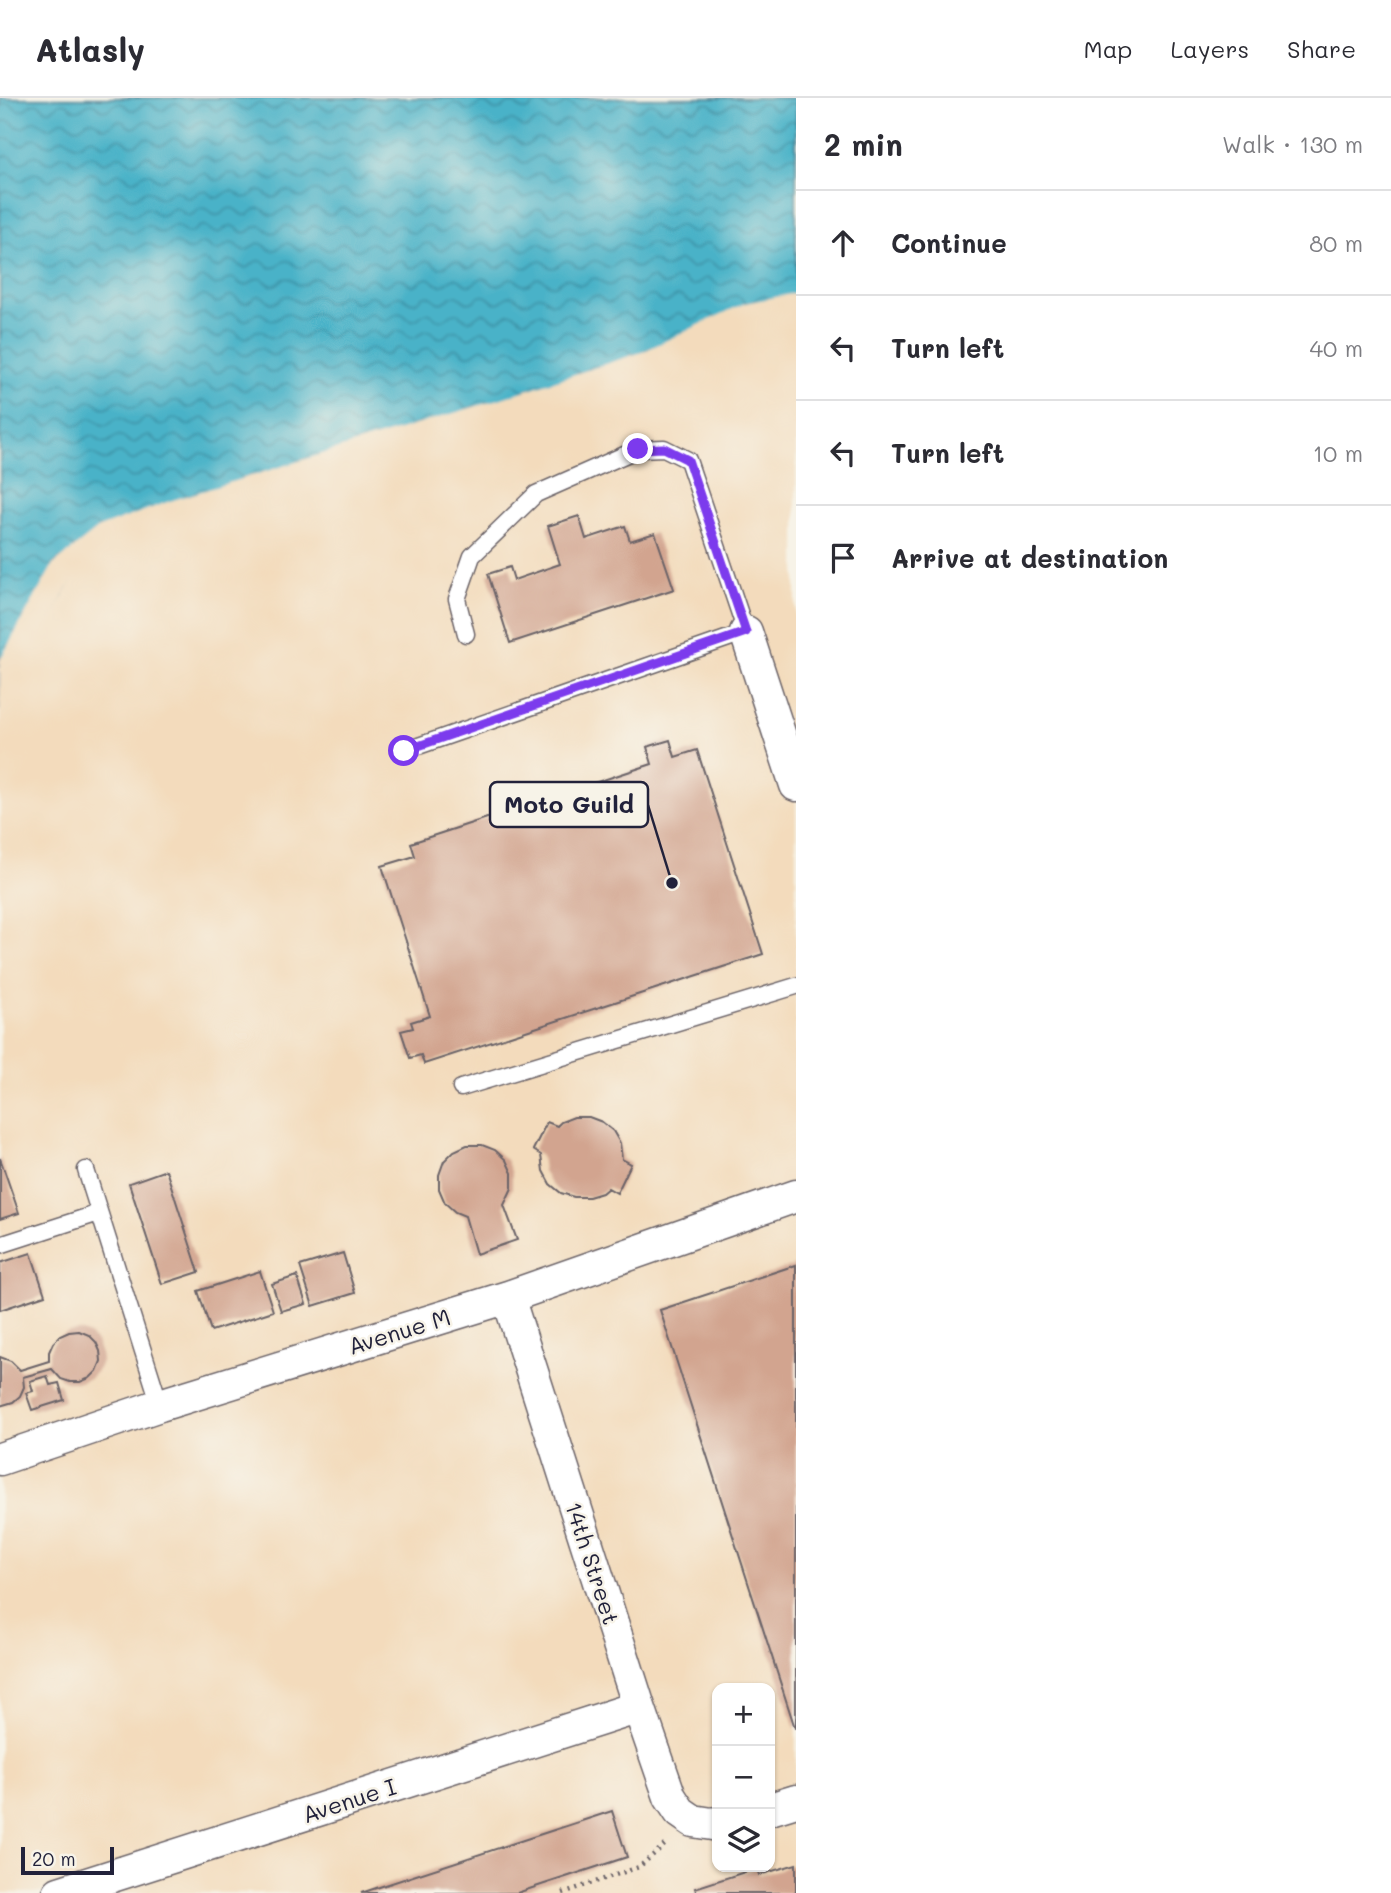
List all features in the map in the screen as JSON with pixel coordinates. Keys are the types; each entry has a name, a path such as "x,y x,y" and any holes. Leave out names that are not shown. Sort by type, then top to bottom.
{"street":[{"path":"746,632 796,785"},
{"name":"Avenue M","path":"0,1459 160,1405 508,1297 796,1196"},
{"name":"14th Street","path":"508,1297 670,1797 680,1812 705,1822"},
{"name":"Avenue I","path":"58,1893 639,1707"},
{"path":"775,1807 796,1801"}],"lane":[{"path":"404,751 746,632 688,460 664,448 638,449 536,494 472,556 457,599 466,634"},
{"path":"461,1088 796,986"},
{"path":"86,1170 160,1405"},
{"path":"0,1245 99,1213"}],"path":[{"path":"562,1893 639,1867 705,1822"}],"water":[{"path":"0,98 796,98 796,310 762,317 109,549 80,564 0,708"}],"pier":[{"path":"796,293 796,314 763,321 569,402 347,477 110,552 82,566 3,710 0,711 0,660 53,565 99,528 170,501 642,352 745,303"}],"building":[{"path":"579,516 586,539 625,526 630,541 655,533 674,589 510,643 488,574 510,567 514,580 560,564 548,526"},
{"path":"670,740 675,757 697,750 763,954 424,1064 421,1055 410,1058 401,1031 413,1028 411,1022 430,1016 382,866 415,856 411,843 652,764 647,747"},
{"path":"574,1117 589,1117 602,1122 613,1131 620,1143 622,1159 631,1164 617,1193 608,1188 589,1197 574,1197 561,1193 550,1184 543,1171 541,1155 533,1150 547,1122 557,1126"},
{"path":"467,1145 482,1145 495,1150 506,1160 512,1173 512,1188 504,1205 517,1240 476,1254 465,1216 445,1203 439,1189 439,1175 444,1161 454,1151"},
{"path":"0,1158 19,1213 0,1219"},
{"path":"166,1170 199,1272 162,1284 129,1183"},
{"path":"31,1253 45,1295 0,1310 0,1263"},
{"path":"343,1253 355,1293 313,1306 300,1266"},
{"path":"796,1265 796,1728 795,1728 660,1310"},
{"path":"260,1271 273,1311 211,1331 198,1291"},
{"path":"297,1276 306,1304 281,1311 272,1284"},
{"path":"79,1331 89,1335 100,1351 101,1361 90,1378 70,1382 61,1379 52,1369 23,1377 24,1387 20,1396 13,1402 0,1406 0,1357 11,1361 20,1370 49,1361 49,1352 60,1336"},
{"path":"47,1376 50,1385 59,1383 64,1400 32,1410 26,1393 33,1391 30,1381"},
{"path":"612,1811 627,1857 517,1893 361,1893"},
{"path":"796,1864 796,1893 697,1893 695,1888 745,1872 758,1872 759,1875"}],"place":[{"name":"Moto Guild","path":"672,883"}],"route":[{"path":"404,751 746,632 688,460 664,448 638,449"}]}
